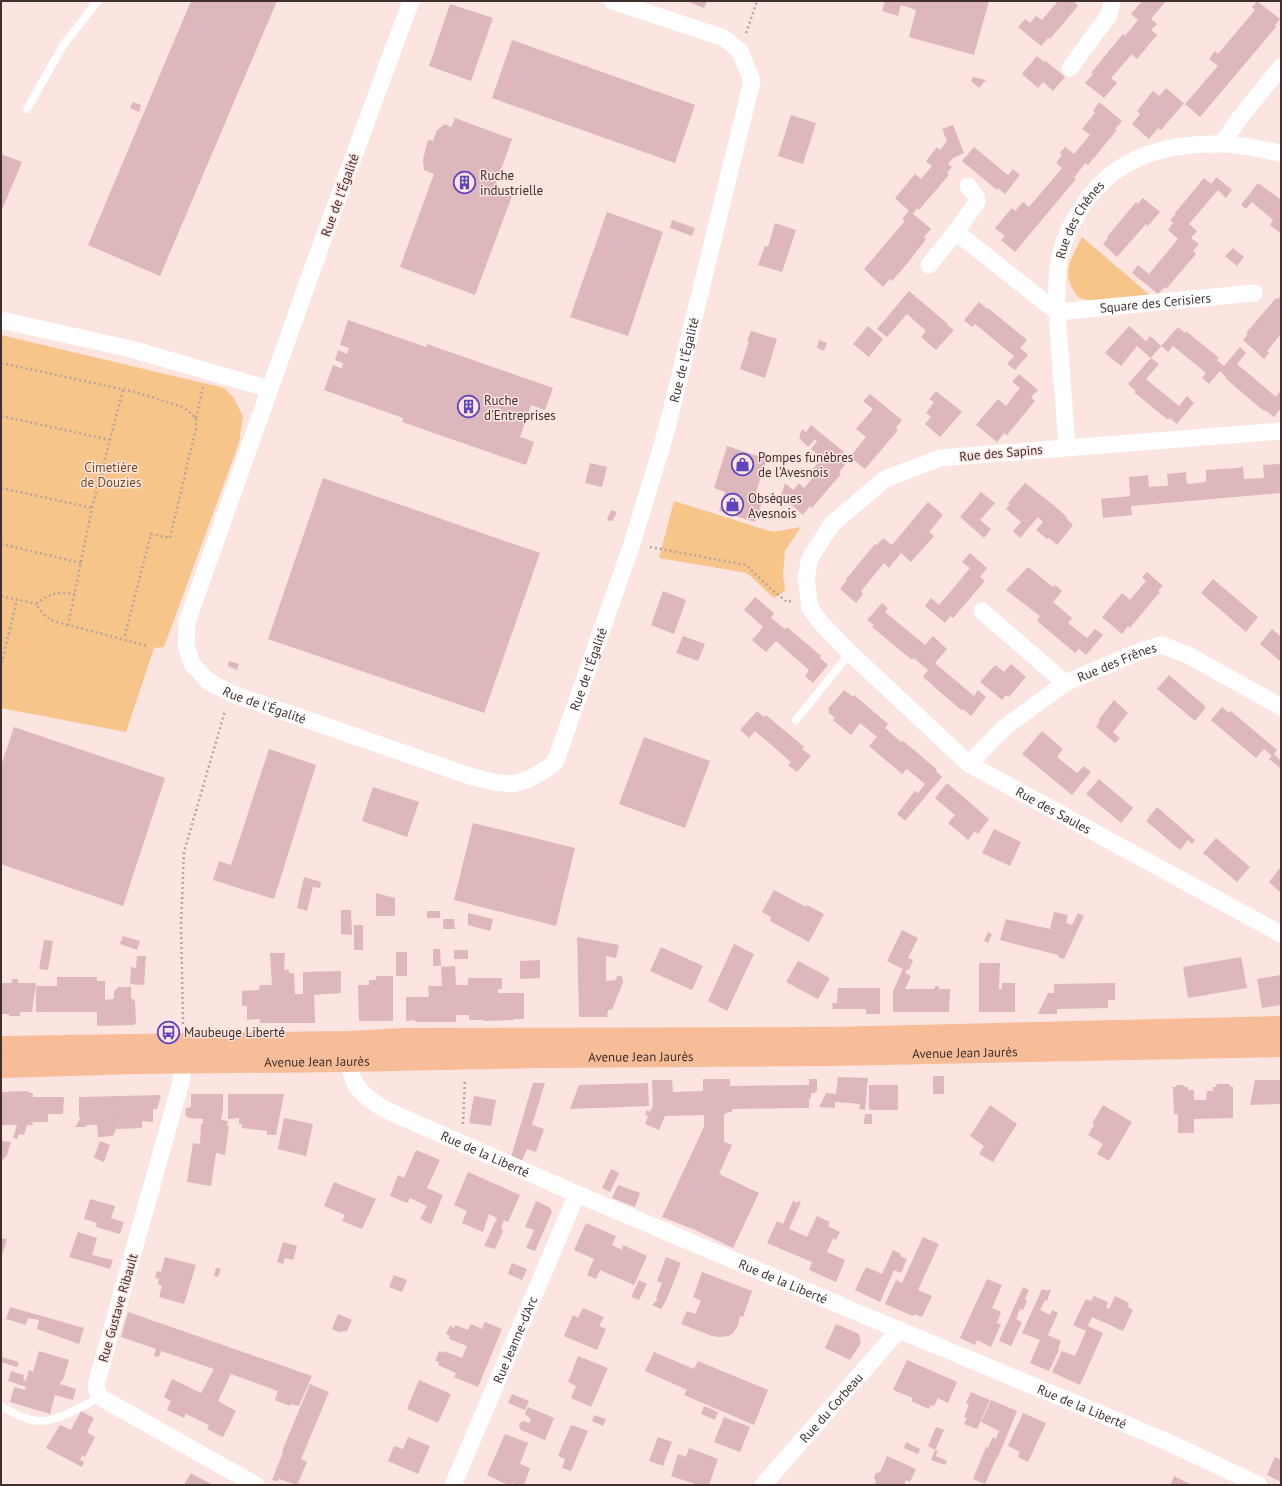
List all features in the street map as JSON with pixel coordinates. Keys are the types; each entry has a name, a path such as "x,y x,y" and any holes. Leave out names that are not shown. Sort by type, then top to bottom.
{"main road":[{"name":"Avenue Jean Jaurès","path":"349,1051 405,1039 829,1038 1281,1027"},
{"name":"Avenue Jean Jaurès","path":"1,1047 184,1053 349,1051 466,1058 838,1055 1281,1046"},
{"name":"Avenue Jean Jaurès","path":"1,1067 184,1053"}],"street":[{"name":"Rue de l'Égalité","path":"411,1 269,389 187,622 186,645 192,664 208,681 230,693 470,776 491,781 515,784 535,776 555,763 632,544 666,432 752,81 740,51 724,38 612,1"},
{"path":"1070,68 1110,15 1112,1"},
{"path":"1222,144 1238,120 1281,67"},
{"name":"Rue des Chênes","path":"1067,447 1057,312 1058,267 1061,250 1067,234 1075,216 1089,196 1121,167 1139,156 1165,148 1187,145 1222,144 1281,153"},
{"path":"929,265 956,232 977,202 976,196 968,186"},
{"path":"956,232 1057,312"},
{"name":"Square des Cerisiers","path":"1057,312 1254,294"},
{"path":"1,320 131,349 269,389"},
{"name":"Rue des Sapins","path":"809,603 806,578 810,558 832,524 885,479 940,458 1281,431"},
{"name":"Rue des Saules","path":"809,603 820,622 850,653 969,764 1281,934"},
{"path":"982,611 1065,683"},
{"name":"Rue des Frênes","path":"969,764 1005,727 1065,683 1142,651 1162,645 1190,656 1281,707"},
{"name":"Rue de la Liberté","path":"349,1051 352,1078 366,1098 386,1110 577,1194 1161,1439 1259,1485"},
{"name":"Rue Gustave Ribault","path":"100,1397 96,1391 96,1385 182,1082 184,1053"},
{"name":"Rue Jeanne-d'Arc","path":"453,1485 577,1194"},
{"name":"Rue du Corbeau","path":"763,1485 900,1330"},
{"path":"100,1397 256,1485"}],"lane":[{"path":"27,109 64,44 98,1"},
{"path":"796,720 850,653"},
{"path":"1,1406 16,1414 39,1421 54,1419 100,1397"}],"path":[{"path":"740,51 757,1"},
{"path":"1,363 123,390 183,407 196,418"},
{"path":"124,639 151,534 170,538 196,428 196,418 207,371"},
{"path":"68,625 92,508 123,390"},
{"path":"1,416 110,440"},
{"path":"1,488 92,508"},
{"path":"1,544 81,563"},
{"path":"632,544 746,565 787,602 809,603"},
{"path":"36,604 48,595 57,592 75,594"},
{"path":"1,596 36,604 42,614 54,621 148,646"},
{"path":"1,662 17,600"},
{"path":"184,1053 181,924 184,852 230,693"},
{"path":"462,1143 466,1058"}],"green space":[{"path":"1082,237 1151,296 1097,300 1080,298 1071,285 1068,277 1068,269 1071,259"},
{"name":"Cimetière de Douzies","path":"1,335 224,388 233,397 243,416 239,443 164,647 154,648 126,732 1,708"},
{"path":"674,501 773,532 801,527 785,551 783,575 785,591 774,598 747,573 659,558"}],"building":[{"path":"191,1 277,1 160,276 88,245"},
{"path":"686,1 707,1 704,8"},
{"path":"885,1 989,1 974,55 909,37 916,10 901,5 898,16 882,11"},
{"path":"1058,1 1077,1 1075,3 1078,6 1050,39 1048,38 1041,46 1018,27 1025,19 1030,23 1036,16 1042,20"},
{"path":"1142,1 1166,1 1151,19 1157,24 1151,30 1157,35 1137,59 1132,54 1111,78 1117,83 1104,98 1085,83 1093,74 1091,73 1123,34 1125,36 1138,20 1131,14"},
{"path":"1257,1 1280,19 1275,25 1276,27 1200,117 1185,104 1218,66 1209,59 1215,51 1218,54 1255,10 1252,7"},
{"path":"450,4 493,18 471,81 429,66"},
{"path":"512,40 695,105 675,163 492,98"},
{"path":"1037,56 1044,62 1046,61 1065,77 1053,91 1043,82 1038,88 1022,74"},
{"path":"973,77 986,80 979,88 971,81"},
{"path":"1166,88 1184,103 1161,130 1158,128 1149,139 1132,124 1140,114 1137,111 1153,91 1159,96"},
{"path":"133,102 141,105 139,112 130,108"},
{"path":"1099,102 1122,121 1115,129 1117,130 1088,165 1085,163 1074,178 1076,179 1015,252 1001,240 1005,236 995,228 1012,208 1015,211 1023,202 1029,207 1062,168 1056,163 1062,155 1060,153 1065,147 1074,154 1090,135 1082,129 1095,113 1093,111"},
{"path":"791,115 816,123 803,164 778,156"},
{"path":"455,118 512,139 494,189 512,196 475,295 400,267 434,174 424,170 423,160 427,143 429,140 433,141 437,130 445,124 451,127"},
{"path":"953,125 964,153 953,158 948,164 952,167 947,173 949,175 919,210 917,208 913,214 931,229 924,237 926,239 911,259 892,281 890,279 883,287 864,269 905,221 902,219 909,211 895,198 915,174 921,179 932,166 926,161 937,147 940,150 947,141 942,129"},
{"path":"974,147 1008,175 1013,169 1020,175 1005,194 998,188 997,190 962,161"},
{"path":"1,154 22,162 1,212"},
{"path":"1217,177 1232,190 1226,198 1218,190 1189,224 1197,231 1191,238 1199,244 1193,251 1196,254 1166,289 1165,287 1158,294 1132,273 1138,265 1149,274 1178,239 1168,230 1173,223 1170,220 1204,178 1211,184"},
{"path":"1258,183 1281,200 1281,234 1270,225 1273,220 1252,202 1246,209 1241,205"},
{"path":"1143,198 1160,212 1148,226 1146,224 1117,257 1103,244 1136,202 1138,204"},
{"path":"607,212 663,232 628,336 570,317"},
{"path":"672,220 695,228 692,236 670,228"},
{"path":"775,223 796,230 782,272 758,265 765,246 768,247"},
{"path":"1233,248 1244,257 1237,266 1225,256"},
{"path":"909,291 954,330 936,350 921,337 926,331 907,314 887,337 877,329"},
{"path":"1281,295 1281,334 1267,351 1269,353 1264,359 1243,340 1248,334 1246,333 1276,298 1278,299"},
{"path":"979,302 1027,340 1020,348 1028,355 1015,370 1007,364 1014,356 975,324 972,327 964,320"},
{"name":"Ruche d'Entreprises","path":"348,320 426,347 427,344 553,388 545,410 531,405 520,437 534,442 526,465 402,422 403,418 324,390 333,365 342,369 343,363 335,360 338,350 347,354 349,348 340,345"},
{"path":"868,326 883,339 869,357 853,344"},
{"path":"1129,326 1146,341 1150,336 1161,346 1151,358 1137,346 1121,366 1105,353"},
{"path":"1178,327 1185,333 1186,331 1219,358 1217,360 1224,366 1240,347 1246,353 1237,364 1276,397 1281,390 1281,408 1274,417 1265,410 1264,411 1225,378 1226,377 1220,371 1209,384 1202,378 1206,373 1173,346 1168,352 1161,346"},
{"path":"751,331 777,339 765,378 740,369"},
{"path":"819,340 827,343 824,351 817,348"},
{"path":"1151,358 1159,364 1146,379 1179,406 1187,396 1194,403 1177,424 1170,418 1168,420 1134,392 1136,391 1128,384"},
{"path":"1019,374 1038,390 1031,397 1035,401 1007,435 1004,433 997,442 976,425 998,399 1006,406 1020,388 1012,382"},
{"path":"936,391 962,412 940,437 925,424 931,417 926,413 934,402 929,399"},
{"path":"870,394 902,420 896,428 898,430 865,469 850,457 866,437 856,429 873,409 863,401"},
{"path":"811,425 844,452 838,459 845,465 839,472 841,474 812,508 810,506 803,515 781,496 785,483 793,490 799,483 804,488 817,473 813,469 822,458 811,449 817,441 815,439 808,447 799,438 802,429 806,432"},
{"path":"727,446 767,459 754,498 763,500 755,522 719,511 725,492 714,488"},
{"path":"590,463 607,467 602,487 585,483"},
{"path":"1281,464 1281,493 1131,506 1132,515 1103,518 1101,499 1130,496 1129,477 1148,475 1149,487 1168,486 1167,474 1186,472 1187,484 1206,482 1206,470 1243,467 1244,479 1264,478 1263,465"},
{"path":"323,478 540,553 484,713 268,639"},
{"path":"1025,483 1067,517 1066,518 1073,525 1057,545 1036,530 1043,522 1038,517 1020,538 1013,531 1021,522 1006,509 1010,504 1008,503"},
{"path":"981,492 995,503 980,520 991,529 984,538 960,517"},
{"path":"928,502 943,515 929,532 934,536 911,562 901,553 889,568 884,563 861,591 863,594 856,603 840,589 847,580 846,579 875,544 877,545 883,538 892,545"},
{"path":"611,510 617,512 612,521 607,520"},
{"path":"970,553 987,568 980,577 985,581 953,618 950,616 945,623 925,606 931,598 939,605 956,585 970,568 962,562"},
{"path":"1028,567 1053,587 1055,585 1062,591 1053,602 1072,618 1068,623 1087,638 1095,629 1103,635 1086,655 1079,649 1075,653 1037,621 1040,616 1006,590"},
{"path":"1147,572 1163,586 1158,591 1160,592 1130,628 1128,626 1122,634 1102,617 1122,593 1130,600 1146,581 1142,577"},
{"path":"1213,579 1258,617 1246,632 1201,593"},
{"path":"663,591 686,600 674,634 651,625"},
{"path":"755,597 774,613 771,618 785,629 787,627 821,656 820,658 828,665 813,683 805,676 809,670 776,641 766,652 752,640 763,627 744,610"},
{"path":"882,603 888,608 885,612 925,645 933,636 947,649 935,663 974,696 978,690 986,697 971,716 963,709 961,710 923,677 928,670 914,658 912,660 872,627 874,625 867,620"},
{"path":"1272,629 1281,637 1281,662 1260,644"},
{"path":"683,636 705,644 698,661 676,653"},
{"path":"229,661 239,664 237,670 228,666"},
{"path":"1011,664 1026,677 1009,697 1006,695 1002,700 980,682 995,665 1004,672"},
{"path":"1169,675 1206,707 1195,721 1157,689"},
{"path":"844,690 853,697 854,695 888,724 885,728 901,742 903,741 919,754 937,770 936,771 942,777 905,821 897,814 915,791 918,793 925,784 907,769 902,774 869,746 877,737 860,723 851,735 833,720 835,718 828,712 830,711 828,709"},
{"path":"1114,700 1128,713 1113,732 1120,738 1115,743 1096,727 1100,721 1099,719"},
{"path":"1222,707 1229,713 1231,711 1277,750 1274,754 1281,761 1281,769 1269,759 1272,756 1264,749 1256,758 1211,720"},
{"path":"757,711 764,717 766,715 804,747 802,749 811,756 797,772 788,765 791,762 755,731 749,738 740,730"},
{"path":"14,727 165,778 123,906 1,864 1,766"},
{"path":"1042,731 1063,749 1057,757 1077,773 1084,766 1091,772 1072,795 1022,754"},
{"path":"644,737 710,761 685,828 619,804"},
{"path":"269,749 316,765 274,899 213,880 219,861 231,865"},
{"path":"1099,779 1133,808 1121,823 1086,794"},
{"path":"947,783 989,819 978,834 975,831 968,840 948,823 955,815 935,798"},
{"path":"373,787 419,802 407,837 362,821"},
{"path":"1157,807 1195,840 1192,844 1188,840 1180,850 1146,821"},
{"path":"473,823 575,848 556,926 454,900"},
{"path":"994,829 1021,842 1010,866 982,853"},
{"path":"1216,838 1250,867 1237,882 1203,853"},
{"path":"1281,867 1281,893 1269,882"},
{"path":"304,877 321,882 320,888 313,887 307,911 297,908"},
{"path":"774,890 806,907 807,905 824,914 809,942 770,921 771,917 762,912"},
{"path":"376,893 395,898 395,916 376,916"},
{"path":"341,910 351,910 352,935 341,934"},
{"path":"427,911 440,911 440,918 427,918"},
{"path":"1054,912 1068,915 1066,923 1072,925 1078,913 1084,916 1064,959 1058,957 1058,955 1000,940 1006,919 1050,929"},
{"path":"468,913 493,919 490,931 468,925"},
{"path":"443,919 454,919 455,929 443,929"},
{"path":"354,925 363,925 363,950 354,950"},
{"path":"902,930 918,938 908,958 913,960 909,970 907,969 905,973 911,976 905,989 935,989 935,986 939,986 939,989 950,989 949,1012 893,1012 893,991 903,969 887,961"},
{"path":"988,932 992,934 988,943 984,941"},
{"path":"123,936 140,941 137,950 120,944"},
{"path":"577,937 619,945 616,958 606,956 606,981 616,980 617,976 622,976 623,982 612,1010 608,1010 607,1017 579,1017"},
{"path":"44,940 53,941 48,970 39,969"},
{"path":"734,944 754,954 727,1011 708,1001"},
{"path":"661,947 703,966 692,990 650,971"},
{"path":"433,949 440,949 441,966 433,966"},
{"path":"454,950 468,950 468,959 454,959"},
{"path":"396,952 407,952 407,976 396,976"},
{"path":"270,953 285,953 284,970 289,970 289,973 294,973 295,994 303,994 303,972 341,971 341,993 314,995 315,1023 260,1023 260,1019 247,1020 247,1006 242,1006 242,991 259,990 260,985 272,985"},
{"path":"137,956 146,956 144,985 130,984 131,967 136,968"},
{"path":"1241,957 1247,988 1188,998 1183,967"},
{"path":"540,960 540,978 520,979 520,961"},
{"path":"798,961 830,978 818,999 786,982"},
{"path":"979,963 1000,963 999,989 1002,989 1002,983 1015,983 1015,1012 979,1012"},
{"path":"455,966 456,985 468,985 468,978 502,978 502,989 498,989 498,993 524,993 524,1019 484,1021 469,1020 469,1015 456,1015 456,1022 406,1021 406,997 429,997 428,986 442,986 441,967"},
{"path":"1281,975 1281,1005 1262,1008 1257,979"},
{"path":"376,976 393,976 393,1021 359,1021 358,985 369,985 369,980 376,980"},
{"path":"57,977 97,977 97,981 105,981 105,1000 114,999 114,992 118,987 131,987 131,998 135,1001 136,1023 133,1025 97,1026 97,1012 36,1012 36,986 57,986"},
{"path":"12,979 18,979 18,983 36,983 32,1012 20,1012 20,1016 1,1014 1,983 12,983"},
{"path":"1115,983 1115,1000 1108,1000 1108,1008 1057,1009 1057,1014 1038,1014 1048,993 1054,993 1054,984"},
{"path":"838,988 880,988 880,1014 866,1014 866,1009 833,1009 832,1003 837,1003"},
{"path":"933,1076 944,1076 944,1094 933,1094"},
{"path":"838,1077 868,1078 865,1110 859,1109 860,1104 835,1102 835,1108 819,1107 826,1093 836,1094"},
{"path":"703,1079 730,1079 730,1086 809,1085 809,1079 817,1079 817,1090 815,1093 811,1093 809,1108 732,1109 732,1112 728,1112 724,1115 724,1142 732,1145 719,1174 759,1193 733,1248 693,1229 662,1217 704,1127 704,1115 665,1116 659,1130 645,1124 648,1116 645,1115 647,1110 650,1112 653,1106 652,1080 672,1080 673,1092 703,1091"},
{"path":"1255,1080 1281,1080 1281,1104 1250,1105"},
{"path":"533,1083 545,1083 532,1125 544,1129 536,1152 527,1149 521,1162 511,1157"},
{"path":"648,1083 649,1106 570,1109 579,1085"},
{"path":"1217,1084 1229,1084 1233,1087 1233,1118 1194,1119 1194,1133 1178,1133 1178,1114 1174,1114 1173,1087 1183,1085 1188,1087 1188,1090 1194,1090 1194,1100 1206,1100 1207,1091 1213,1091 1213,1087 1216,1087"},
{"path":"869,1085 898,1085 898,1110 869,1110"},
{"path":"27,1091 33,1094 33,1097 64,1097 63,1114 48,1114 48,1122 32,1122 33,1125 27,1125 24,1135 19,1134 17,1139 13,1138 17,1125 1,1125 1,1092"},
{"path":"191,1094 223,1094 223,1110 221,1120 228,1121 227,1126 229,1126 225,1155 216,1153 211,1186 187,1182 193,1143 200,1144 201,1124 203,1124 203,1119 189,1118 185,1115 186,1108 191,1107"},
{"path":"228,1094 284,1094 276,1135 267,1135 267,1131 242,1128 242,1124 239,1124 239,1118 228,1119"},
{"path":"161,1095 157,1109 153,1109 153,1122 142,1121 142,1128 116,1129 128,1097 113,1136 98,1137 97,1125 75,1127 81,1118 79,1117 79,1097"},
{"path":"474,1096 496,1100 491,1126 469,1123"},
{"path":"990,1105 1017,1124 993,1162 979,1154 984,1146 970,1136"},
{"path":"1103,1105 1132,1122 1109,1161 1097,1154 1103,1144 1088,1135 1094,1125 1092,1124"},
{"path":"865,1114 872,1114 872,1124 864,1124"},
{"path":"284,1118 313,1124 306,1156 278,1149"},
{"path":"1,1141 11,1142 7,1155 3,1160 1,1159"},
{"path":"100,1141 110,1145 104,1162 94,1158"},
{"path":"416,1150 440,1160 427,1188 443,1195 431,1224 420,1219 427,1206 410,1198 407,1203 390,1196 398,1175 404,1178"},
{"path":"611,1169 619,1173 610,1192 602,1188"},
{"path":"468,1172 520,1195 508,1222 504,1220 501,1227 503,1231 495,1249 484,1246 497,1218 489,1214 483,1232 462,1223 467,1211 454,1205"},
{"path":"334,1182 376,1199 362,1229 342,1221 345,1215 324,1206"},
{"path":"618,1185 640,1193 635,1207 612,1198"},
{"path":"90,1199 115,1206 111,1218 124,1222 120,1234 96,1227 97,1223 84,1219"},
{"path":"536,1201 549,1207 552,1212 535,1251 526,1248 534,1230 525,1227"},
{"path":"793,1201 797,1203 798,1201 801,1202 789,1229 807,1237 817,1216 830,1222 828,1226 840,1232 836,1240 833,1238 827,1252 845,1260 836,1282 809,1270 812,1262 767,1243 777,1221 783,1224"},
{"path":"586,1223 616,1236 612,1245 622,1250 623,1245 647,1256 634,1285 600,1270 596,1279 587,1275 594,1259 574,1250"},
{"path":"78,1232 97,1238 92,1255 113,1260 110,1269 69,1257"},
{"path":"923,1237 939,1244 918,1290 932,1296 922,1317 914,1314 913,1316 885,1304 896,1280 902,1283"},
{"path":"1,1238 7,1239 1,1259"},
{"path":"283,1242 297,1246 293,1260 285,1258 283,1264 277,1262"},
{"path":"893,1250 901,1254 900,1256 907,1259 901,1273 894,1270 880,1302 855,1290 866,1267 882,1274"},
{"path":"165,1257 196,1265 184,1304 159,1297 162,1286 158,1284 159,1279 155,1278 157,1271 161,1272"},
{"path":"666,1257 681,1263 666,1301 661,1309 652,1305 658,1299 656,1298 662,1283 657,1281"},
{"path":"512,1263 527,1269 522,1280 508,1274"},
{"path":"216,1268 221,1269 218,1277 214,1276"},
{"path":"702,1272 752,1291 743,1317 740,1316 738,1325 729,1336 712,1336 681,1324 687,1311 695,1314 701,1301 693,1297"},
{"path":"394,1275 407,1280 402,1292 389,1287"},
{"path":"987,1279 1002,1285 992,1308 1001,1312 997,1323 1001,1324 991,1347 977,1340 975,1345 960,1338"},
{"path":"639,1280 647,1284 639,1300 631,1297"},
{"path":"1023,1287 1029,1290 1025,1299 1027,1301 1023,1310 1020,1309 1016,1319 1022,1322 1011,1346 999,1341"},
{"path":"1042,1289 1048,1291 1049,1289 1051,1290 1047,1301 1045,1300 1040,1310 1050,1315 1052,1310 1058,1313 1048,1335 1061,1341 1059,1350 1049,1371 1030,1363 1040,1340 1022,1333"},
{"path":"1094,1296 1108,1302 1106,1308 1109,1309 1115,1296 1129,1303 1128,1307 1133,1310 1123,1331 1092,1317 1088,1326 1103,1333 1080,1385 1052,1372 1062,1351 1075,1356 1086,1331 1073,1325 1086,1299 1091,1301"},
{"path":"10,1307 84,1328 79,1344 37,1329 39,1320 28,1318 26,1325 6,1319"},
{"path":"583,1308 604,1317 599,1326 606,1329 597,1350 564,1336 573,1315 578,1318"},
{"path":"128,1312 312,1376 299,1406 291,1404 290,1406 275,1400 278,1391 231,1374 218,1401 236,1411 223,1437 207,1429 209,1425 186,1414 184,1418 167,1410 171,1401 164,1397 172,1379 201,1393 214,1369 161,1351 159,1357 154,1356 156,1349 121,1337"},
{"path":"338,1314 352,1320 347,1331 339,1332 332,1329"},
{"path":"485,1322 502,1329 478,1387 454,1377 456,1373 438,1365 439,1362 435,1361 439,1351 443,1353 444,1351 462,1358 467,1346 449,1339 450,1336 446,1334 450,1326 454,1328 455,1325 468,1330 471,1324 482,1329"},
{"path":"836,1324 859,1334 861,1343 850,1360 825,1348"},
{"path":"39,1351 69,1360 63,1380 60,1384 76,1389 73,1400 55,1395 50,1414 10,1402 14,1387 25,1390 26,1387 8,1381 11,1371 24,1375 23,1380 26,1381 29,1370 33,1372"},
{"path":"654,1352 694,1369 698,1361 768,1390 754,1425 684,1395 687,1390 645,1371"},
{"path":"578,1356 608,1368 591,1407 571,1398 576,1386 568,1382"},
{"path":"1,1357 19,1362 17,1367 1,1362"},
{"path":"907,1360 957,1382 948,1403 938,1398 934,1406 931,1405 929,1409 911,1401 913,1398 893,1390"},
{"path":"419,1380 451,1394 438,1423 407,1409"},
{"path":"310,1384 329,1392 301,1459 307,1462 297,1485 279,1479 277,1481 272,1480 283,1452 282,1451"},
{"path":"971,1392 990,1400 977,1429 964,1424 967,1418 964,1417 969,1405 966,1403"},
{"path":"512,1394 529,1401 525,1410 508,1403"},
{"path":"991,1400 1017,1411 985,1484 973,1479 986,1447 988,1448 993,1437 996,1439 999,1431 981,1422"},
{"path":"704,1406 718,1412 715,1420 701,1414"},
{"path":"528,1407 554,1418 545,1440 521,1430 519,1426 520,1423 524,1421 529,1423 531,1419 525,1414"},
{"path":"81,1411 94,1418 87,1432 95,1437 85,1457 82,1455 80,1460 84,1462 82,1467 46,1448 60,1425 71,1430"},
{"path":"1023,1413 1046,1423 1028,1462 1018,1457 1020,1452 1008,1446"},
{"path":"594,1415 606,1419 603,1426 592,1421"},
{"path":"724,1417 750,1427 740,1452 714,1442"},
{"path":"571,1425 588,1431 571,1471 562,1468 565,1459 558,1456"},
{"path":"936,1427 944,1430 935,1450 928,1446"},
{"path":"505,1434 528,1443 520,1464 530,1468 524,1485 516,1485 512,1483 511,1485 508,1485 487,1475"},
{"path":"408,1437 430,1446 418,1474 388,1461 394,1446 403,1449"},
{"path":"658,1437 672,1442 663,1466 649,1461"},
{"path":"906,1442 920,1449 918,1454 904,1448"},
{"path":"689,1448 718,1459 709,1485 698,1485 671,1476 678,1454 686,1457"},
{"path":"935,1450 938,1451 936,1456 947,1461 945,1465 931,1460"},
{"path":"887,1456 916,1469 910,1482 906,1480 904,1485 874,1485 876,1481 874,1478 876,1473 880,1472"},
{"path":"1275,1457 1281,1460 1281,1482 1267,1475"},
{"path":"191,1473 213,1485 184,1485"},
{"path":"1174,1476 1192,1485 1170,1485"}],"place":[{"name":"Ruche industrielle","path":"464,182"},
{"name":"Ruche d'Entreprises","path":"468,407"},
{"name":"Pompes funèbres de l'Avesnois","path":"743,464"},
{"name":"Obsèques Avesnois","path":"733,505"},
{"name":"Maubeuge Liberté","path":"169,1032"}]}
